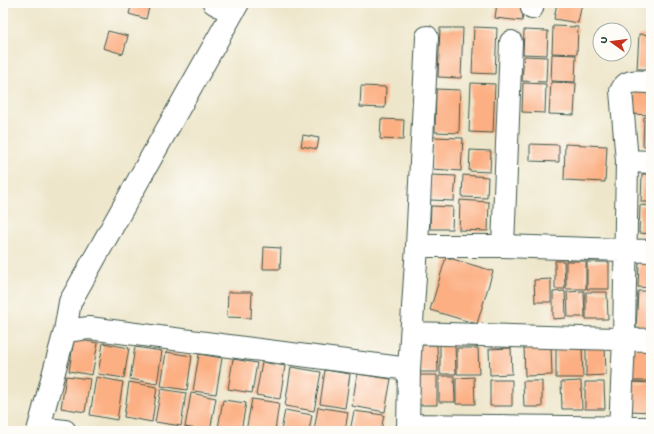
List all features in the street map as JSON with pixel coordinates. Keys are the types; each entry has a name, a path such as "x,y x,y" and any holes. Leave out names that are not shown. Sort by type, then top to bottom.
{"street":[{"path":"65,431 39,429 65,331 70,302 228,6"},
{"path":"427,37 417,246 409,369 408,428 620,430 651,428"},
{"path":"502,246 511,42"},
{"path":"620,430 624,339 627,161 621,91 624,85 628,82 651,82"},
{"path":"627,161 651,162"},
{"path":"417,246 502,246 651,251"},
{"path":"65,331 89,328 409,369"},
{"path":"412,333 651,340"}],"building":[{"path":"132,3 150,4 146,19 129,14"},
{"path":"497,3 525,3 522,21 495,18"},
{"path":"557,3 582,3 578,23 554,19"},
{"path":"553,26 578,27 577,54 552,53"},
{"path":"474,27 497,28 495,74 472,73"},
{"path":"440,28 463,28 461,78 438,77"},
{"path":"524,30 548,31 547,55 523,54"},
{"path":"108,31 128,36 123,54 103,48"},
{"path":"639,34 651,35 651,69 637,69"},
{"path":"552,54 576,55 575,82 551,81"},
{"path":"524,56 547,57 546,82 522,81"},
{"path":"551,82 576,83 574,115 549,114"},
{"path":"471,83 495,84 493,133 469,132"},
{"path":"523,83 546,84 545,113 522,112"},
{"path":"361,86 386,87 385,108 360,107"},
{"path":"634,86 651,87 651,115 632,114"},
{"path":"436,89 460,90 459,133 435,132"},
{"path":"644,117 651,117 651,146 643,146"},
{"path":"381,119 404,120 403,140 380,139"},
{"path":"303,135 319,138 317,149 301,146"},
{"path":"433,137 463,138 461,171 432,169"},
{"path":"530,144 559,145 559,162 530,161"},
{"path":"565,144 607,146 605,182 564,180"},
{"path":"470,150 491,151 490,172 469,171"},
{"path":"642,174 651,174 651,202 641,202"},
{"path":"431,175 456,176 454,201 430,200"},
{"path":"463,175 488,177 487,198 462,197"},
{"path":"460,200 489,202 488,231 459,230"},
{"path":"640,205 651,206 651,234 639,233"},
{"path":"431,206 453,207 452,229 430,229"},
{"path":"264,247 281,248 280,269 263,269"},
{"path":"446,257 493,271 477,324 430,310"},
{"path":"555,261 564,261 565,289 555,289"},
{"path":"566,261 586,261 586,289 566,289"},
{"path":"639,261 651,262 651,288 638,287"},
{"path":"587,262 609,262 609,289 587,289"},
{"path":"551,279 551,302 535,302 534,280"},
{"path":"565,291 566,318 553,319 553,292"},
{"path":"584,291 585,317 568,317 567,292"},
{"path":"638,291 651,291 651,329 636,329"},
{"path":"228,292 252,292 251,318 227,317"},
{"path":"586,292 607,292 608,319 586,319"},
{"path":"74,339 98,343 92,375 69,371"},
{"path":"103,343 129,348 124,378 98,374"},
{"path":"417,345 437,345 438,372 417,372"},
{"path":"440,345 455,345 456,374 440,374"},
{"path":"551,346 552,375 525,376 524,347"},
{"path":"582,346 583,378 556,378 556,347"},
{"path":"586,346 605,346 606,375 586,376"},
{"path":"135,347 162,351 157,384 130,379"},
{"path":"457,348 478,348 479,374 457,374"},
{"path":"511,348 512,374 490,375 489,349"},
{"path":"631,348 651,348 651,381 630,381"},
{"path":"166,352 192,356 187,390 161,386"},
{"path":"199,354 222,358 216,394 193,391"},
{"path":"233,359 257,363 252,393 228,389"},
{"path":"262,362 285,366 280,399 256,395"},
{"path":"291,367 321,372 314,411 285,406"},
{"path":"325,370 350,374 345,408 320,404"},
{"path":"357,374 391,379 385,412 352,406"},
{"path":"417,375 437,375 437,405 417,405"},
{"path":"66,376 90,379 85,412 61,408"},
{"path":"439,376 454,376 455,402 439,402"},
{"path":"96,377 123,382 117,420 90,415"},
{"path":"474,377 475,404 456,404 456,378"},
{"path":"490,380 512,380 512,406 490,406"},
{"path":"523,381 542,381 542,407 524,407"},
{"path":"581,381 582,409 562,409 561,382"},
{"path":"129,382 157,387 152,422 124,417"},
{"path":"585,382 604,382 605,409 585,409"},
{"path":"632,382 651,383 651,412 631,411"},
{"path":"161,389 186,393 181,426 155,422"},
{"path":"191,393 216,398 210,431 185,427"},
{"path":"252,399 279,403 275,431 246,431"},
{"path":"223,400 246,403 241,431 218,428"},
{"path":"318,407 348,412 345,431 314,431"},
{"path":"285,410 312,415 309,431 281,431"},
{"path":"354,411 384,415 381,431 350,431"}]}
